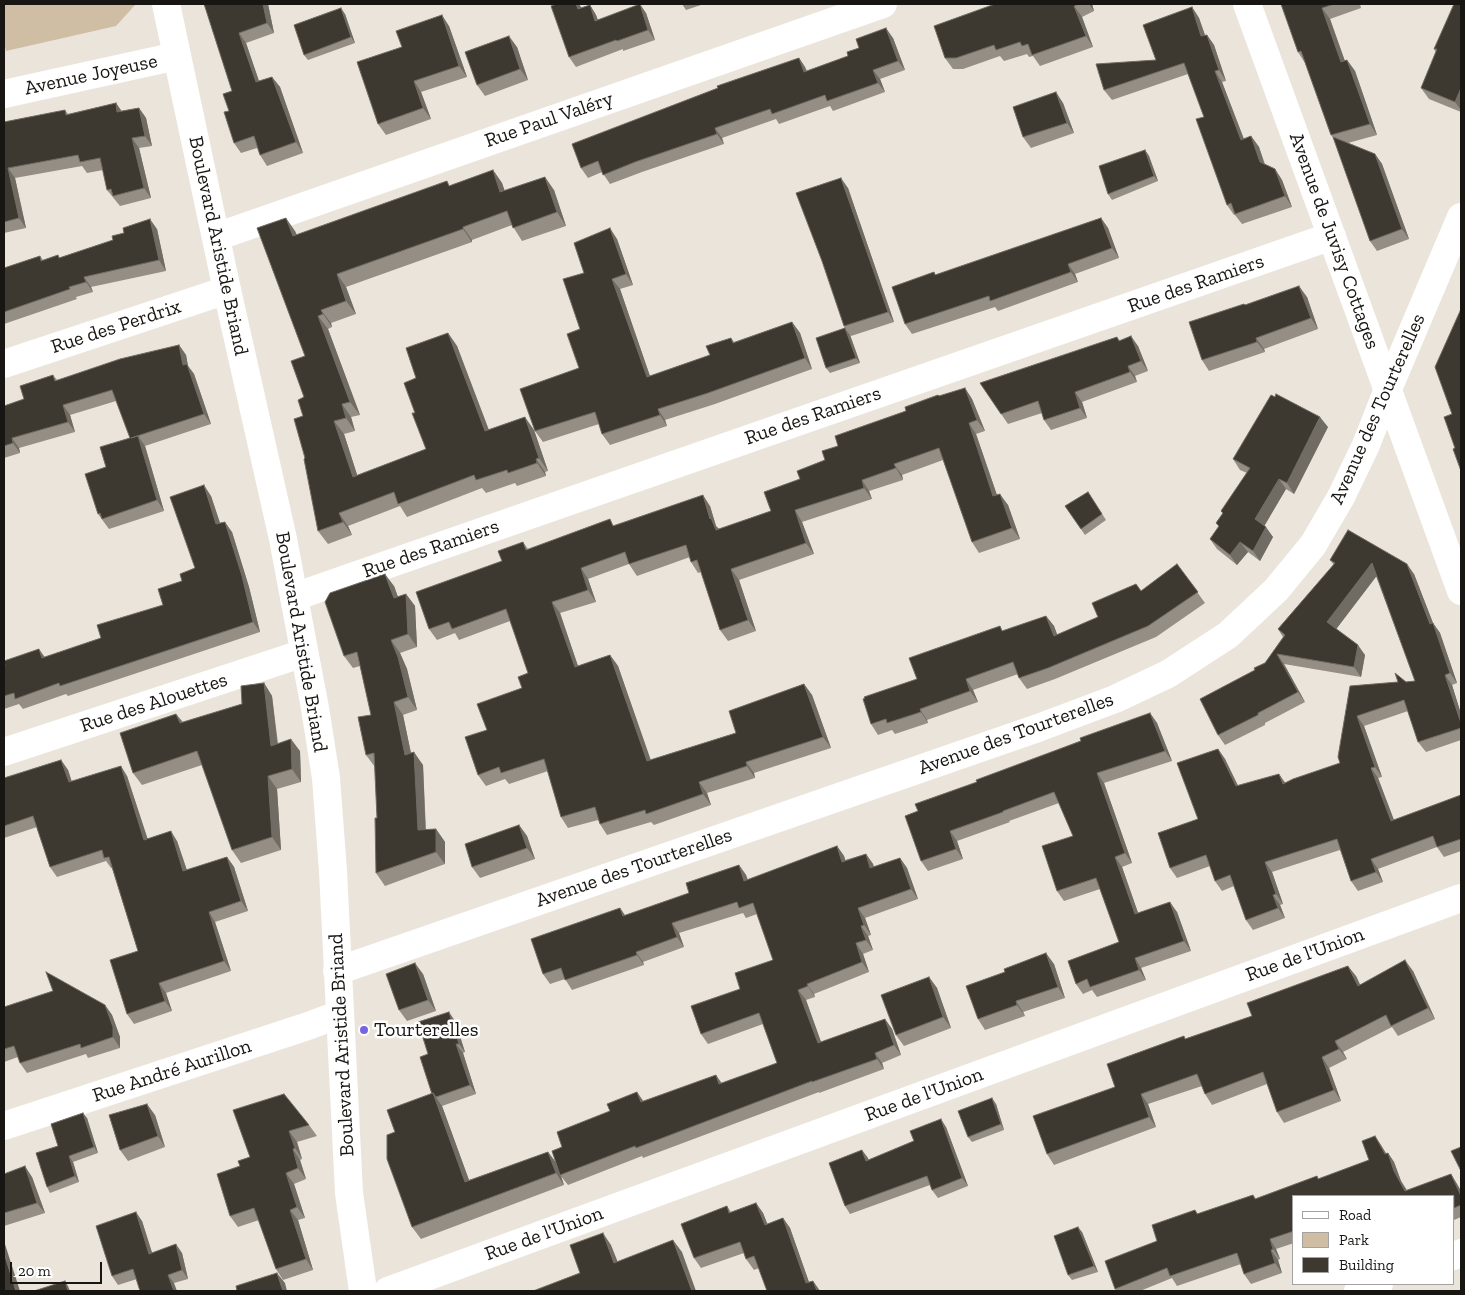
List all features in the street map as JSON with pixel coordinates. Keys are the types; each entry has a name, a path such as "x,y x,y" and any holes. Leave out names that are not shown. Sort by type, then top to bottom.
{"street":[{"name":"Boulevard Aristide Briand","path":"166,4 227,290 283,539 315,708 326,778 333,871 349,1193 363,1291"},
{"name":"Rue Paul Valéry","path":"216,237 883,4"},
{"name":"Avenue de Juvisy Cottages","path":"1248,4 1461,591"},
{"name":"Avenue Joyeuse","path":"4,94 177,56"},
{"name":"Avenue des Tourterelles","path":"337,971 1038,728 1115,699 1168,674 1228,635 1276,590 1313,544 1341,497 1366,445 1388,388 1461,217"},
{"name":"Rue des Ramiers","path":"294,597 1332,236"},
{"name":"Rue des Perdrix","path":"4,364 227,290"},
{"name":"Rue des Alouettes","path":"4,752 304,653"},
{"name":"Rue de l'Union","path":"388,1291 1461,898"},
{"name":"Rue André Aurillon","path":"4,1126 340,1014"},
{"path":"1358,1291 1376,1285"}],"green space":[{"path":"4,4 136,4 116,26 6,51 4,42"}],"building":[{"path":"204,4 263,4 267,23 239,33 256,82 272,77 296,142 260,155 254,136 234,143 224,112 229,111 223,94 232,91"},
{"path":"557,4 576,4 578,9 590,5 595,21 640,4 648,30 569,57 551,6"},
{"path":"995,4 1079,4 1074,6 1086,36 1032,55 1028,44 1022,46 1020,42 996,50 994,45 956,58 945,58 934,26"},
{"path":"1281,4 1334,4 1322,8 1341,62 1347,60 1370,124 1331,135 1301,51 1298,52"},
{"path":"1454,4 1461,4 1461,88 1455,102 1421,88 1437,49 1434,49"},
{"path":"1192,7 1201,36 1207,35 1219,70 1215,71 1241,140 1251,136 1260,162 1275,169 1285,196 1235,214 1231,203 1227,205 1196,119 1204,117 1184,63 1104,90 1096,64 1156,60 1143,25"},
{"path":"341,8 351,37 304,55 294,25"},
{"path":"442,15 459,66 414,81 423,108 378,124 357,62 402,47 396,31"},
{"path":"886,28 898,61 873,70 878,83 827,101 825,95 772,114 770,109 715,128 717,134 603,175 598,161 581,168 572,144 718,88 717,86 799,58 804,72 848,56 847,52 859,48 856,39"},
{"path":"509,36 520,69 477,85 465,52"},
{"path":"1056,92 1067,123 1023,137 1013,107"},
{"path":"116,103 117,112 139,108 145,136 132,138 144,188 113,196 111,189 107,190 100,158 80,162 78,155 8,168 19,218 4,222 4,122 65,110 66,115"},
{"path":"1333,137 1375,154 1402,229 1370,241"},
{"path":"1145,150 1154,176 1108,194 1099,166"},
{"path":"493,170 500,192 545,177 557,212 513,228 507,211 463,227 463,229 337,274 346,301 321,310 323,314 318,316 350,402 342,404 346,418 334,421 353,477 426,449 412,413 415,413 404,383 416,378 406,348 448,333 485,431 525,417 539,458 536,459 537,463 508,473 507,470 476,480 474,475 398,504 394,492 339,513 343,522 318,531 305,458 294,419 303,416 298,400 304,397 291,361 305,356 257,228 286,218 293,236 447,181 449,186"},
{"path":"841,178 888,312 844,326 796,193"},
{"path":"1101,218 1112,248 1068,264 1071,272 990,301 989,296 905,324 892,287 934,272 935,275"},
{"path":"150,219 159,260 84,277 86,282 69,287 70,289 4,312 4,268 40,256 41,261 58,255 59,258 113,240 112,236 124,233 123,228"},
{"path":"610,228 626,274 612,279 647,377 710,355 706,346 731,338 733,343 792,322 805,358 658,409 660,415 602,434 595,412 535,431 520,389 579,368 567,334 580,329 563,279 584,273 574,243"},
{"path":"1299,286 1311,318 1256,338 1257,342 1202,360 1189,322"},
{"path":"1461,309 1461,471 1444,417 1452,414 1435,367"},
{"path":"845,328 856,358 826,368 816,338"},
{"path":"1131,336 1141,361 1128,366 1130,372 1075,392 1080,408 1044,420 1038,401 1001,414 980,383 1117,337 1119,341"},
{"path":"179,345 183,365 187,364 204,414 131,438 138,436 157,500 102,519 100,513 98,514 85,474 106,467 100,447 130,438 112,390 63,405 68,422 12,438 13,443 4,446 4,406 24,399 20,386 53,375 55,381 120,359"},
{"path":"965,388 977,420 969,423 993,496 1000,494 1012,528 972,542 939,448 894,464 896,468 862,480 864,488 795,510 806,543 731,569 748,620 720,630 697,560 691,562 686,545 629,564 625,552 581,568 588,590 552,602 575,667 610,655 647,761 736,733 729,711 804,684 823,737 746,762 747,766 699,782 703,794 646,814 645,810 600,824 595,807 561,817 544,759 501,773 499,767 478,775 465,737 487,730 477,704 522,688 518,677 528,673 506,609 452,629 449,622 429,629 416,592 502,561 498,551 523,542 526,550 610,519 613,526 703,495 710,519 716,530 771,511 764,492 800,479 797,471 825,460 822,451 838,446 835,436 906,411 905,407"},
{"path":"1276,394 1320,417 1287,483 1279,479 1255,519 1266,527 1253,551 1240,542 1230,555 1210,539 1219,526 1216,523 1223,513 1221,511 1250,468 1233,459 1271,395 1275,397"},
{"path":"204,485 216,524 225,522 242,576 253,622 60,686 59,683 15,699 14,693 4,696 4,661 39,649 42,658 101,638 97,625 163,605 158,589 182,581 180,574 195,568 170,497"},
{"path":"1088,492 1102,514 1081,529 1065,506"},
{"path":"1348,530 1407,564 1430,624 1433,623 1450,673 1445,675 1461,723 1461,728 1418,742 1404,700 1357,716 1375,767 1371,768 1391,821 1461,795 1461,839 1437,847 1433,836 1371,859 1376,872 1351,881 1337,839 1265,862 1276,894 1273,895 1278,908 1246,920 1230,875 1215,881 1206,855 1170,868 1158,833 1198,819 1177,763 1218,749 1236,786 1279,774 1283,784 1340,763 1338,757 1350,686 1398,682 1395,673 1406,682 1415,681 1372,563 1327,622 1358,645 1354,667 1277,654 1298,692 1218,735 1200,699 1265,663 1285,635 1278,629 1335,563 1330,560"},
{"path":"1177,564 1198,592 1148,626 1048,668 1019,678 1013,662 966,679 970,691 920,709 921,712 887,723 886,719 871,724 864,697 917,679 909,658 1000,626 1002,631 1046,616 1054,636 1098,617 1092,603 1136,584 1141,591"},
{"path":"385,574 394,598 406,594 408,634 391,640 398,657 408,697 394,702 405,755 414,752 418,830 436,829 436,852 376,873 375,818 377,818 374,753 366,755 358,717 371,715 357,652 344,656 325,602 330,593"},
{"path":"264,683 271,746 291,739 292,769 268,776 272,837 232,850 197,751 133,773 120,733 176,714 180,723 242,704 241,686"},
{"path":"1150,713 1165,751 1097,773 1125,853 1115,857 1135,914 1170,902 1184,941 1135,958 1139,970 1090,987 1087,979 1076,984 1068,961 1119,942 1096,878 1057,891 1042,846 1073,836 1054,792 950,831 956,849 921,861 905,816 918,811 915,804 1081,741 1080,738"},
{"path":"61,760 69,782 121,766 144,840 171,831 183,871 227,857 241,901 209,912 224,961 159,983 165,1001 127,1014 110,960 138,951 109,857 104,858 102,850 50,867 33,816 4,826 4,778"},
{"path":"519,825 527,848 472,867 465,844"},
{"path":"837,846 842,862 866,854 870,868 900,858 911,889 858,908 864,925 861,926 866,940 856,943 862,962 807,984 808,986 798,990 818,1043 885,1019 894,1045 875,1053 877,1059 812,1081 560,1175 552,1151 562,1147 557,1132 610,1111 607,1104 637,1092 641,1102 716,1075 719,1084 777,1063 759,1013 701,1034 691,1006 740,989 735,973 773,960 753,903 739,908 737,902 672,923 677,937 636,952 637,955 565,980 561,968 543,974 531,939 620,908 623,916 689,893 686,883 739,865 744,881"},
{"path":"1046,953 1058,987 1016,1001 1017,1005 978,1019 966,986 1005,972 1004,969"},
{"path":"1405,960 1428,1008 1391,1026 1386,1015 1335,1041 1339,1049 1322,1057 1334,1090 1277,1112 1263,1072 1205,1094 1197,1074 1141,1094 1149,1117 1047,1154 1033,1116 1115,1087 1107,1064 1184,1036 1185,1039 1252,1016 1247,1003 1348,966 1358,986"},
{"path":"415,963 428,1000 399,1010 386,974"},
{"path":"46,972 105,1005 113,1027 113,1037 81,1048 80,1044 20,1063 14,1046 4,1049 4,1007 53,991"},
{"path":"929,977 943,1017 896,1035 881,995"},
{"path":"449,1012 459,1044 456,1044 470,1085 436,1097 432,1094 420,1057 428,1054 418,1022"},
{"path":"433,1093 465,1182 548,1152 556,1173 412,1227 387,1159 387,1135 395,1132 387,1110"},
{"path":"284,1094 309,1125 289,1131 295,1148 293,1149 298,1168 286,1173 297,1207 290,1210 306,1259 276,1269 254,1208 230,1216 217,1174 240,1166 238,1161 250,1157 233,1110"},
{"path":"992,1098 1001,1124 968,1137 958,1111"},
{"path":"147,1104 158,1136 120,1150 109,1115"},
{"path":"83,1113 94,1147 69,1156 75,1176 47,1187 36,1153 58,1146 51,1124"},
{"path":"941,1119 962,1178 932,1190 927,1176 845,1206 829,1163 862,1150 866,1161 914,1141 910,1131"},
{"path":"1375,1136 1385,1154 1388,1153 1394,1171 1405,1191 1451,1174 1461,1196 1461,1205 1455,1208 1455,1195 1292,1195 1292,1232 1270,1239 1275,1263 1244,1274 1237,1253 1170,1276 1167,1268 1115,1289 1105,1261 1157,1241 1152,1225 1195,1210 1197,1214 1253,1195 1255,1199 1317,1176 1318,1179 1369,1160 1362,1141"},
{"path":"1461,1147 1461,1171 1451,1151"},
{"path":"25,1166 37,1203 4,1213 4,1174"},
{"path":"756,1203 765,1225 783,1218 806,1283 813,1281 817,1291 767,1291 754,1256 746,1259 740,1242 694,1258 681,1224 727,1206 729,1213"},
{"path":"136,1212 149,1254 176,1244 182,1270 168,1275 174,1291 140,1291 133,1269 112,1276 96,1226"},
{"path":"1078,1227 1094,1266 1068,1275 1054,1236"},
{"path":"603,1233 614,1263 673,1240 692,1291 533,1291 580,1273 570,1245"},
{"path":"4,1253 16,1291 4,1291"},
{"path":"277,1273 283,1291 237,1291 236,1286"},
{"path":"65,1281 68,1291 34,1291"}],"place":[{"name":"Tourterelles","path":"364,1030"}]}
